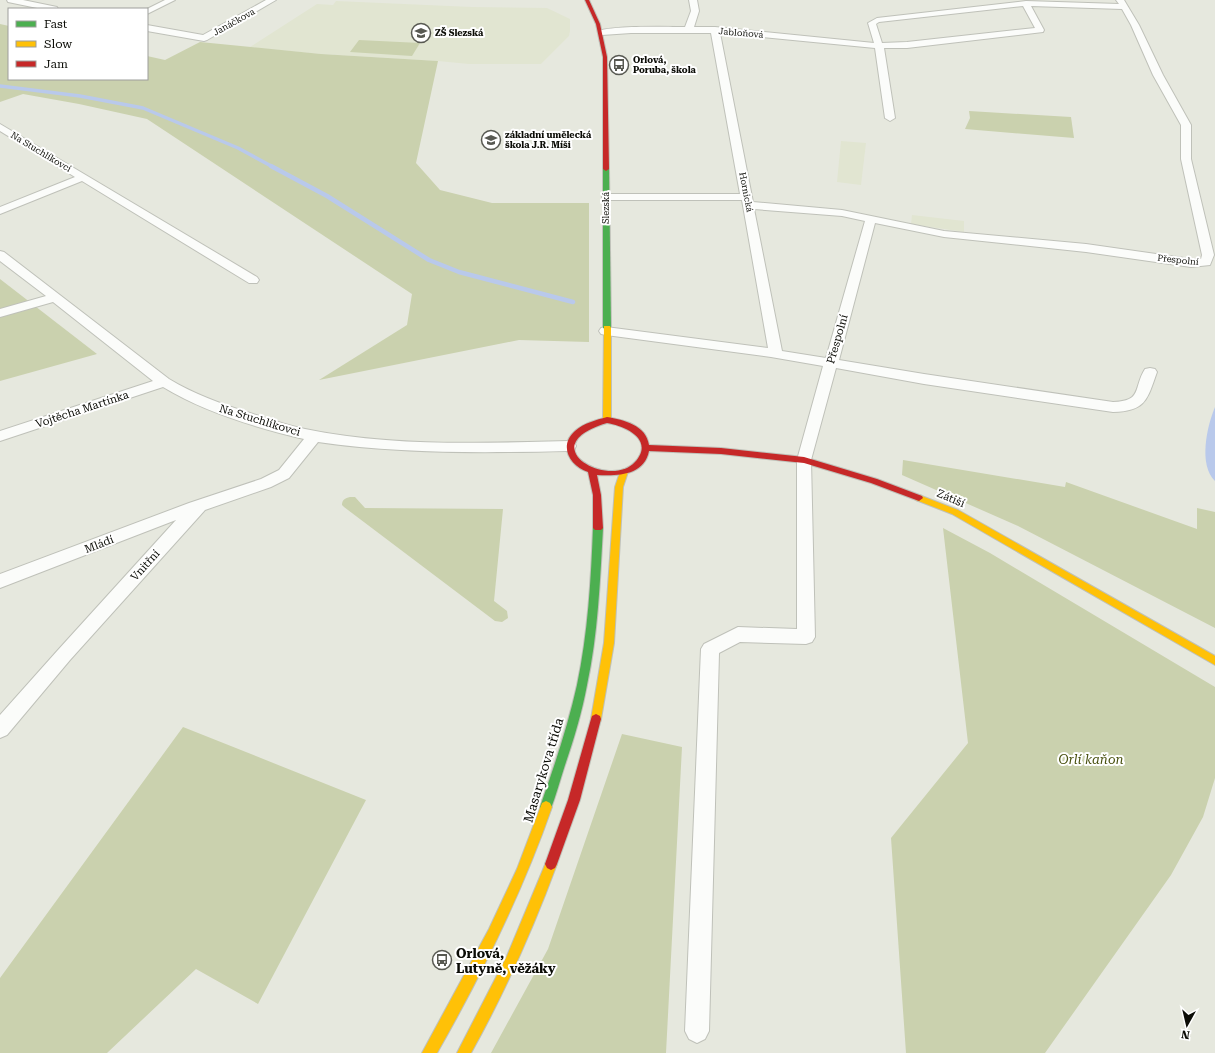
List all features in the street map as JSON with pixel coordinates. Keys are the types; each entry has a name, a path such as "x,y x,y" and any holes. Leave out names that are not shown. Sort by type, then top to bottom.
{"street":[{"path":"11,0 49,8"},
{"path":"148,12 171,0"},
{"name":"Janáčkova","path":"148,28 204,38 272,0"},
{"name":"Slezská","path":"587,0 595,13 602,32 606,66 607,420"},
{"path":"689,30 695,11 694,0"},
{"path":"890,118 879,46 872,23 877,20 1026,3 1122,4"},
{"name":"Jabloňová","path":"602,32 715,30 879,46 907,45 1040,30 1026,3"},
{"name":"Přespolní","path":"606,197 747,201 842,213 944,234 1086,248 1191,263 1206,262 1208,255 1186,159 1186,125 1154,68 1135,25 1122,4"},
{"name":"Hornická","path":"715,30 776,354"},
{"name":"Na Stuchlíkovci","path":"0,127 253,280"},
{"name":"Na Stuchlíkovci","path":"0,211 83,177"},
{"name":"Přespolní","path":"697,1032 710,650 738,634 806,637 804,460 871,219"},
{"name":"Na Stuchlíkovci","path":"0,255 164,382 181,393 220,409 314,436 375,444 445,447 569,446"},
{"path":"0,313 54,298"},
{"path":"606,331 776,354 931,380 1113,407 1131,406 1139,401 1150,372"},
{"name":"Vojtěcha Martínka","path":"0,436 164,382"},
{"path":"607,420 619,421 630,425 639,431 644,439 646,448 644,456 639,463 624,472 610,474 592,472 575,461 571,454 569,446 572,438 581,428 596,422 607,420"},
{"name":"Vnitřní","path":"0,729 199,506 266,483 284,474 314,436"},
{"name":"Zátiší","path":"646,448 721,451 804,460 874,481 955,512 1053,566 1215,661"},
{"name":"Masarykova třída","path":"429,1053 466,990 497,927 528,857 542,819 575,713 586,656 594,581 597,500 592,472"},
{"path":"464,1053 503,980 528,925 557,849 583,772 595,726 606,666 613,612 619,487 624,472"},
{"name":"Mládí","path":"0,581 199,506"}],"shaded area":[{"name":"ZŠ Slezská","path":"336,1 472,7 547,8 570,19 570,31 569,36 541,64 469,64 321,54 250,47 317,4 333,5"},
{"path":"841,141 866,143 861,185 837,182"},
{"path":"912,215 964,221 964,232 911,224"}],"green space":[{"path":"0,24 8,26 8,80 148,80 148,56 165,60 200,42 321,54 438,61 416,163 440,190 492,203 589,203 589,342 519,340 319,380 407,325 412,294 147,119 79,104 23,94 0,102"},
{"path":"359,40 420,43 412,56 350,52"},
{"path":"969,111 1071,117 1074,138 965,129 970,118"},
{"path":"0,279 97,354 0,381"},
{"path":"903,460 1065,487 1066,482 1197,529 1197,508 1215,512 1215,628 1018,526 902,475"},
{"path":"350,497 355,497 365,508 503,509 494,601 507,611 508,618 502,622 495,621 344,507 342,505 343,501"},
{"name":"Orlí kaňon","path":"943,528 990,553 1215,687 1215,778 1203,817 1171,875 1045,1053 906,1053 891,838 968,743"},
{"path":"183,727 366,800 258,1004 196,969 107,1053 0,1053 0,978"},
{"path":"622,734 682,747 666,1053 491,1053 548,949"}],"water":[{"path":"1215,407 1215,481 1210,474 1205,456 1209,424"}],"waterway":[{"path":"0,86 80,96 143,108 238,148 273,167"},
{"path":"271,166 327,196 429,260 459,272 573,302"}],"traffic: fast":[{"path":"606,169 607,328"},
{"path":"546,807 570,732 582,685 593,607 598,528"}],"traffic: slow":[{"path":"607,328 607,420"},
{"path":"596,719 609,643 619,487 624,472"},
{"path":"919,498 955,512 1215,661"},
{"path":"429,1053 463,994 494,933 522,871 546,807"},
{"path":"464,1053 512,960 551,864"}],"traffic: jam":[{"path":"587,0 598,24 605,57 606,169"},
{"path":"607,420 632,427 642,437 645,448 644,454 636,466 631,469 616,473 597,472 584,468 575,461 571,452 571,443 577,433 589,426 607,420"},
{"path":"646,448 721,451 804,460 874,481 919,498"},
{"path":"592,472 597,495 598,528"},
{"path":"551,864 574,800 596,719"}],"place":[{"name":"ZŠ Slezská","path":"421,33"},
{"name":"Orlová, Poruba, škola","path":"619,65"},
{"name":"základní umělecká škola J.R. Míši","path":"491,140"},
{"name":"Orlová, Lutyně, věžáky","path":"442,960"}]}
